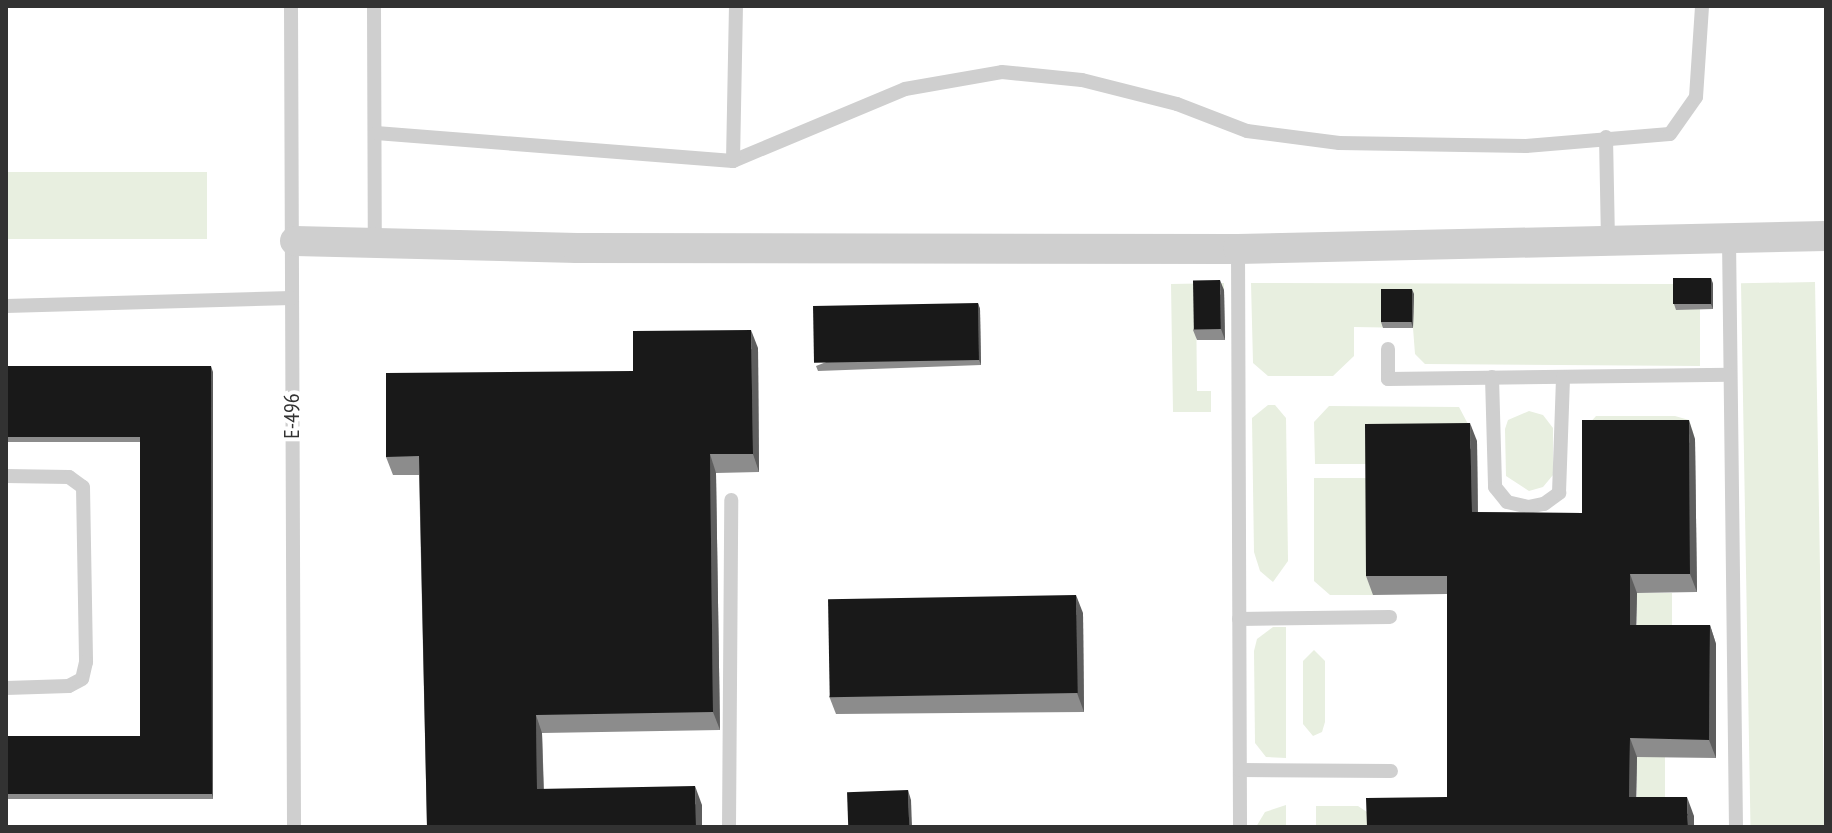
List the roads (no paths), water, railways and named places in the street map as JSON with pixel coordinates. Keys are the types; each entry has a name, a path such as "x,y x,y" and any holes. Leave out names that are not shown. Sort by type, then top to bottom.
{"street":[{"path":"295,241 375,246 1238,249 1826,236"}],"lane":[{"name":"E-496","path":"291,6 295,241 292,298 294,827"},
{"path":"374,6 375,246"},
{"path":"733,161 736,6"},
{"path":"376,133 733,161 905,89 1002,72 1082,80 1177,104 1247,131 1339,143 1526,146 1670,134 1696,97 1702,6"},
{"path":"1606,137 1608,243"},
{"path":"1729,239 1736,827"},
{"path":"1238,249 1240,827"},
{"path":"6,306 292,298"},
{"path":"1388,349 1388,379 1730,375"},
{"path":"1492,377 1495,487 1507,502 1528,507 1544,504 1559,493 1563,377"},
{"path":"6,476 69,477 83,487 86,662 82,679 69,686 6,688"},
{"path":"729,827 731,500"},
{"path":"1239,619 1390,617"},
{"path":"1240,770 1391,771"}]}
